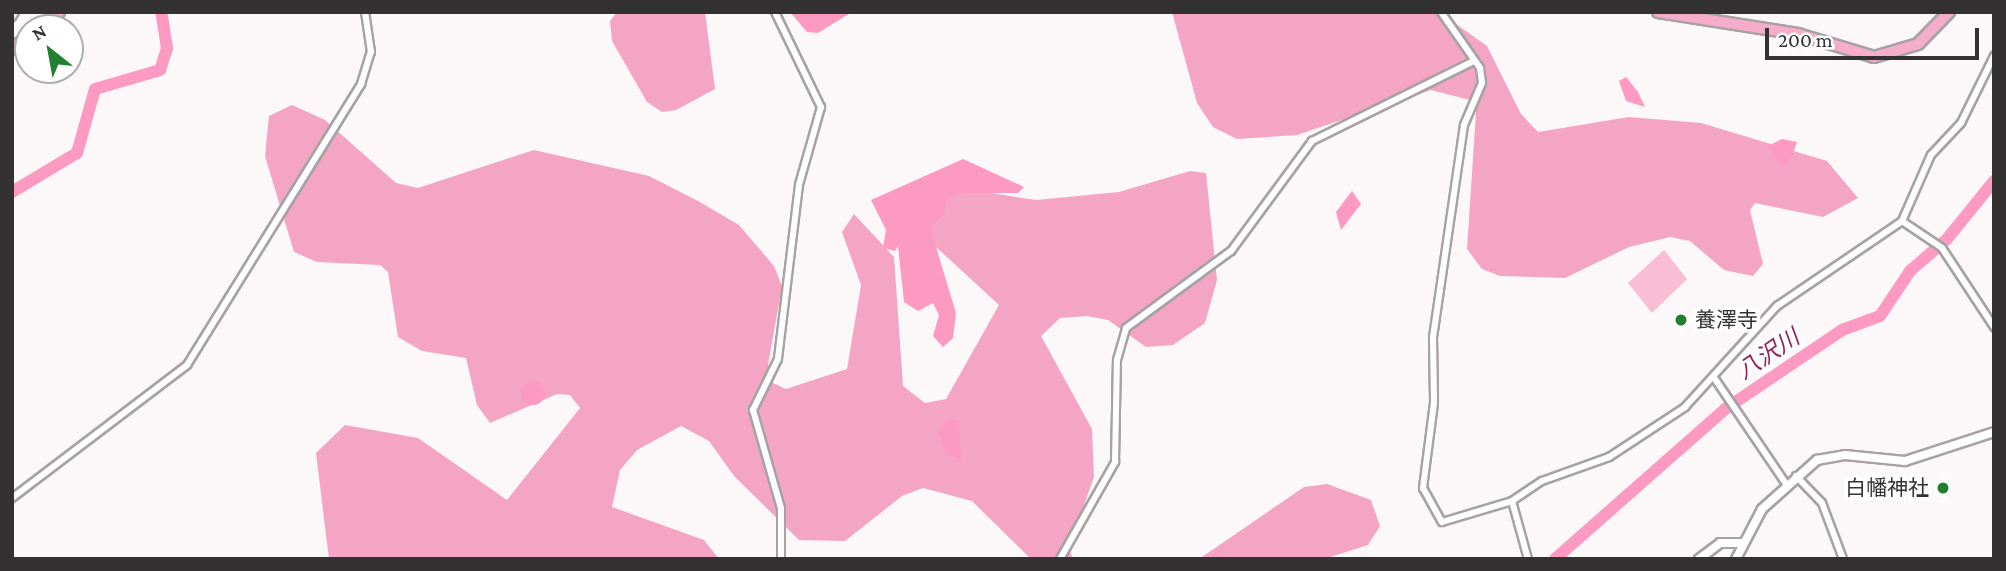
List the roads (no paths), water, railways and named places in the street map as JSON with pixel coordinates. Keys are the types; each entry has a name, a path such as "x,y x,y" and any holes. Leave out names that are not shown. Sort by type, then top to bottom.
{"main road":[{"path":"1658,12 1798,34 1874,57 1918,44 1949,12"}],"street":[{"path":"12,498 187,365 361,84 370,52 365,12"},
{"path":"775,12 797,45 821,107 799,184 778,359 753,410 781,508 780,559"},
{"path":"1441,12 1482,83 1464,125 1433,337 1434,403 1423,488 1442,522 1512,501 1542,481 1609,457 1716,379 1777,306 1902,221 1931,155 1961,123 1994,56"},
{"path":"1060,559 1115,462 1117,360 1126,328 1231,251 1312,141 1472,62"},
{"path":"1902,221 1942,248 1994,327"},
{"path":"1716,379 1786,484"},
{"path":"1736,559 1762,509 1796,476 1830,455 1905,461 1994,432"},
{"path":"1796,476 1822,503 1843,559"},
{"path":"1512,501 1528,559"},
{"path":"1699,559 1720,543 1743,543"}],"waterway":[{"path":"12,192 77,153 95,89 160,70 167,48 161,12"},
{"name":"八沢川","path":"1555,559 1725,409 1842,330 1880,316 1910,271 1947,239 1994,181"}],"place":[{"name":"養澤寺","path":"1681,320"},
{"name":"白幡神社","path":"1943,488"}]}
